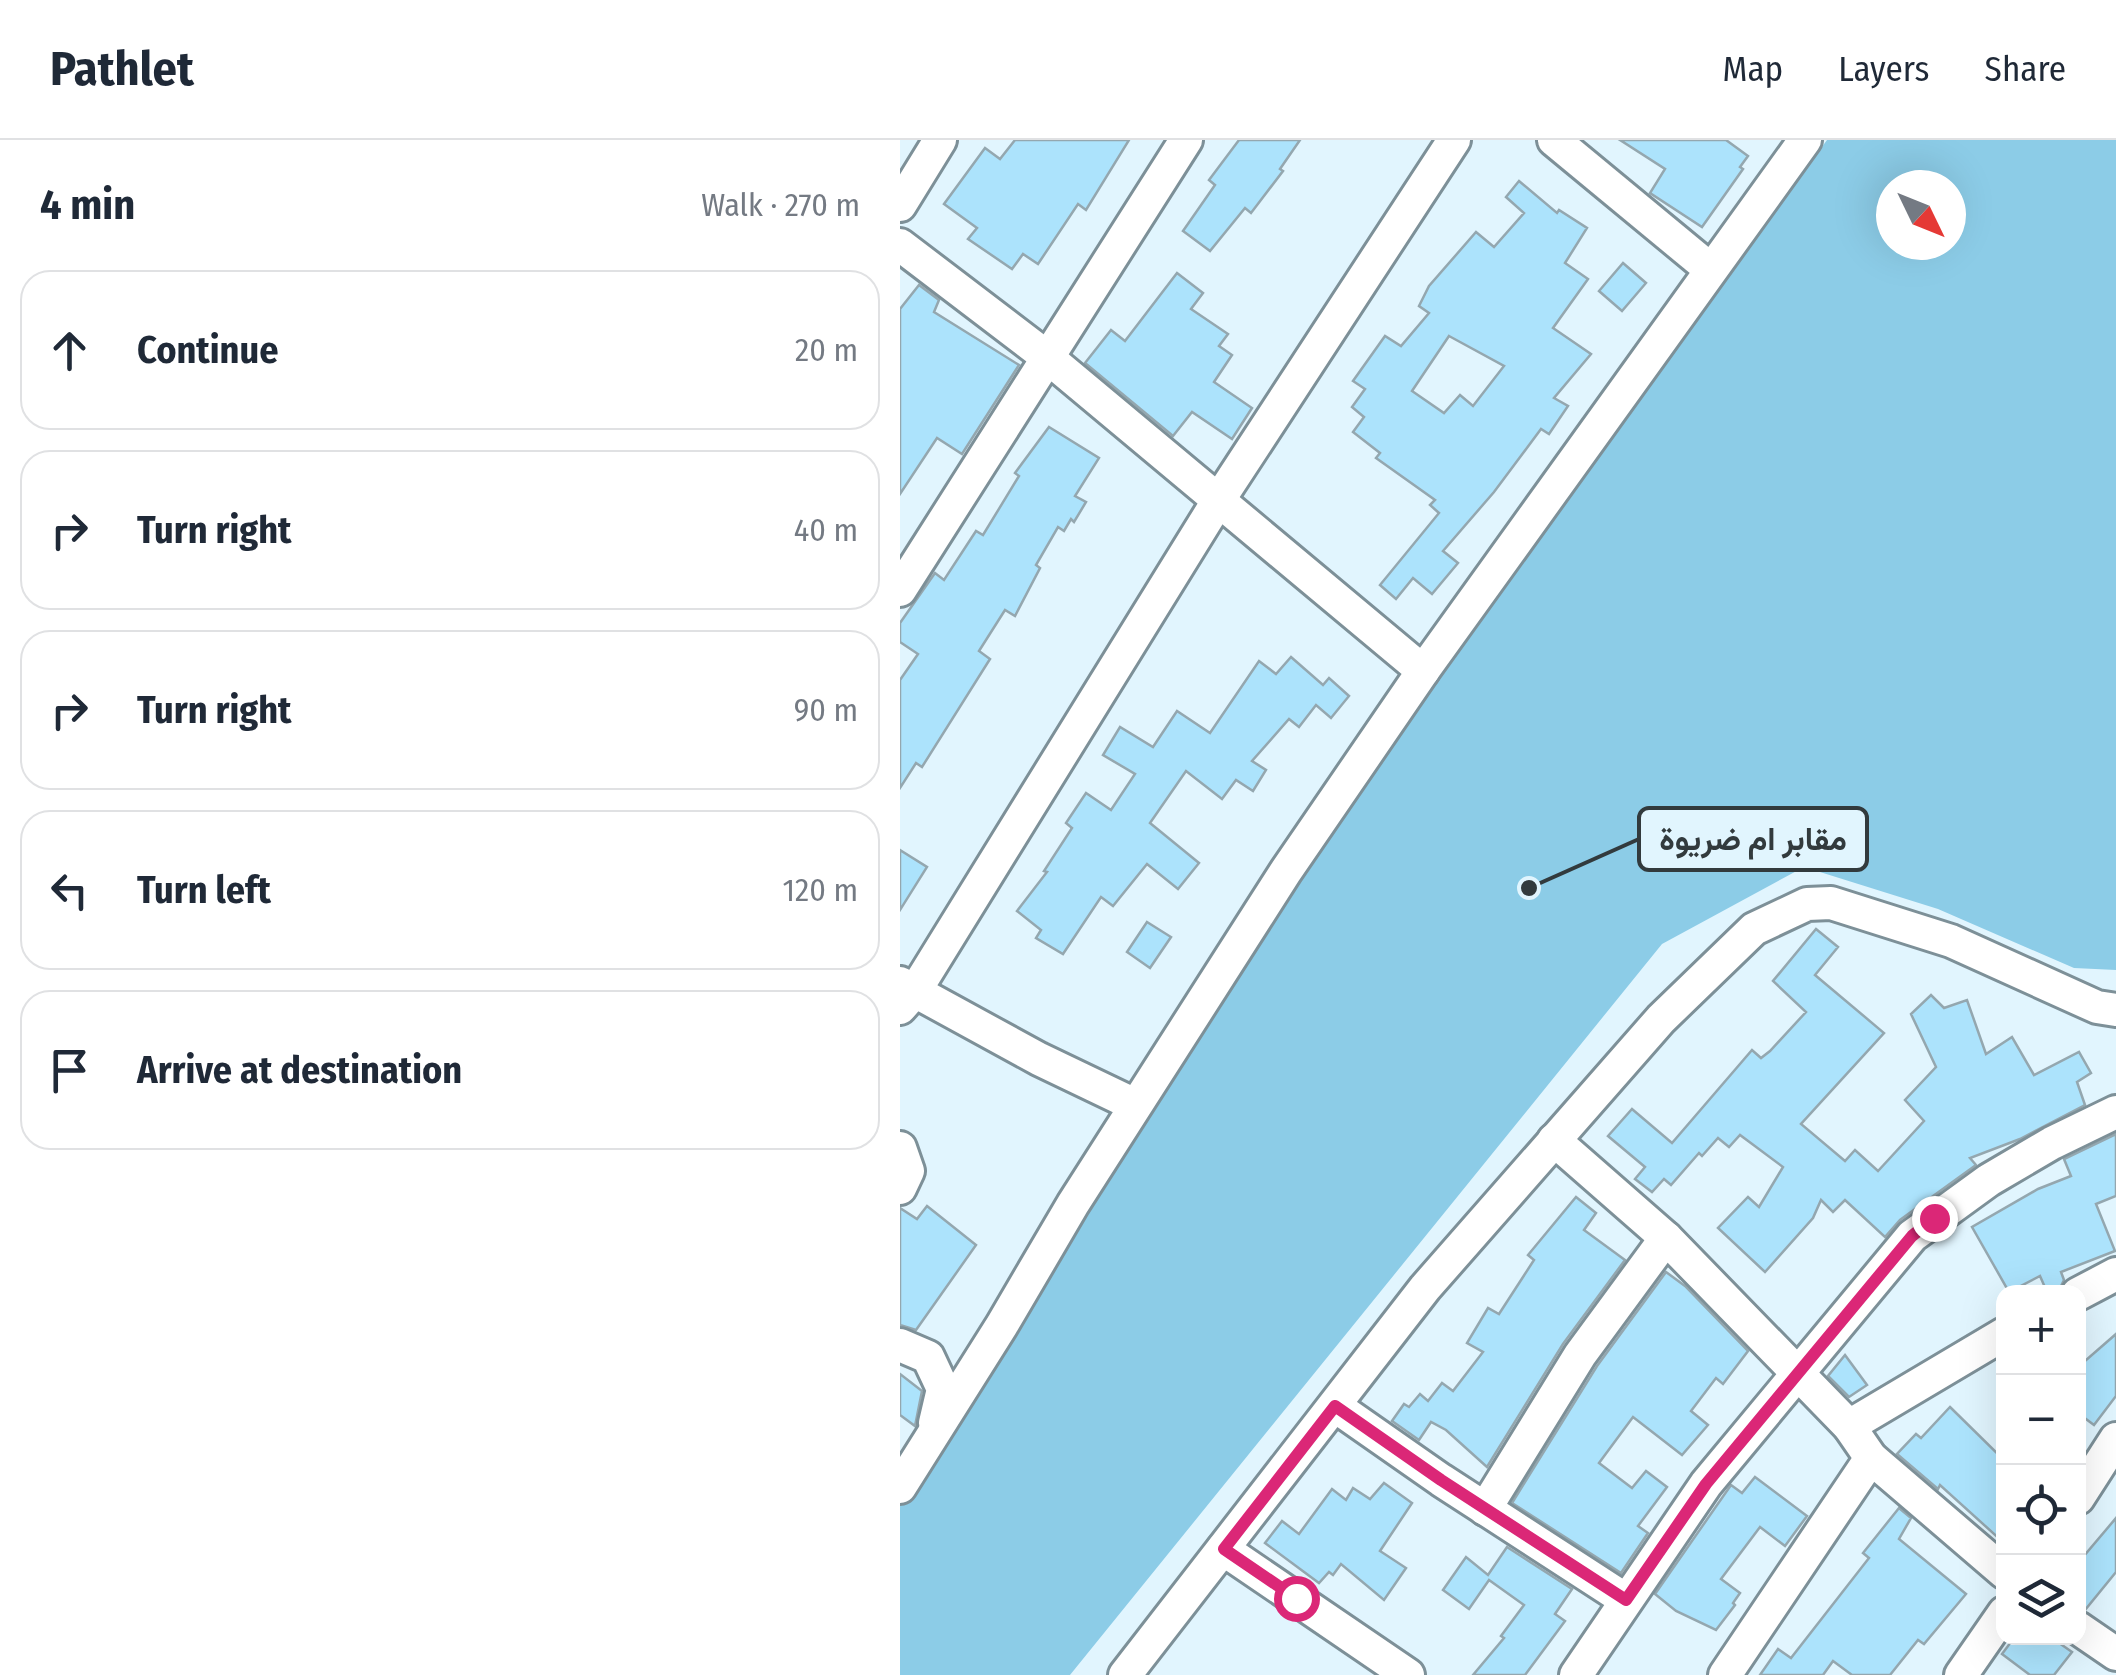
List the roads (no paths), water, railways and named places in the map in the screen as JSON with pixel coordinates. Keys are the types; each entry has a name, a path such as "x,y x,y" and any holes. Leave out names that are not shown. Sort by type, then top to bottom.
{"street":[{"path":"900,205 940,140"},
{"path":"900,590 1186,140"},
{"path":"1135,1105 905,994 1218,501 1454,140"},
{"path":"1554,140 1710,269"},
{"path":"900,1488 1135,1105 1286,870 1805,140"},
{"path":"900,244 1047,356 1424,672"},
{"path":"1129,1674 1426,1288 1661,1019 1740,940 1771,918 1807,904 1831,903 1906,925 2097,1007 2116,1010"},
{"path":"1576,1675 1706,1484 1912,1236 1977,1187 2052,1143 2116,1112"},
{"path":"1554,1140 1666,1238 1849,1426 1871,1458 1996,1565"},
{"path":"900,1148 908,1171 900,1188"},
{"path":"1485,1509 1580,1354 1666,1238"},
{"path":"2086,1290 2116,1274"},
{"path":"1849,1426 1996,1339"},
{"path":"900,1345 928,1357 943,1389 932,1440"},
{"path":"1335,1406 1626,1600"},
{"path":"2086,1486 2116,1439"},
{"path":"1725,1675 1871,1458"},
{"path":"1224,1549 1408,1675"},
{"path":"1960,1675 1996,1624"},
{"path":"2086,1633 2116,1654"}],"place":[{"name":"مقابر ام ضريوة","path":"1529,888"}]}
